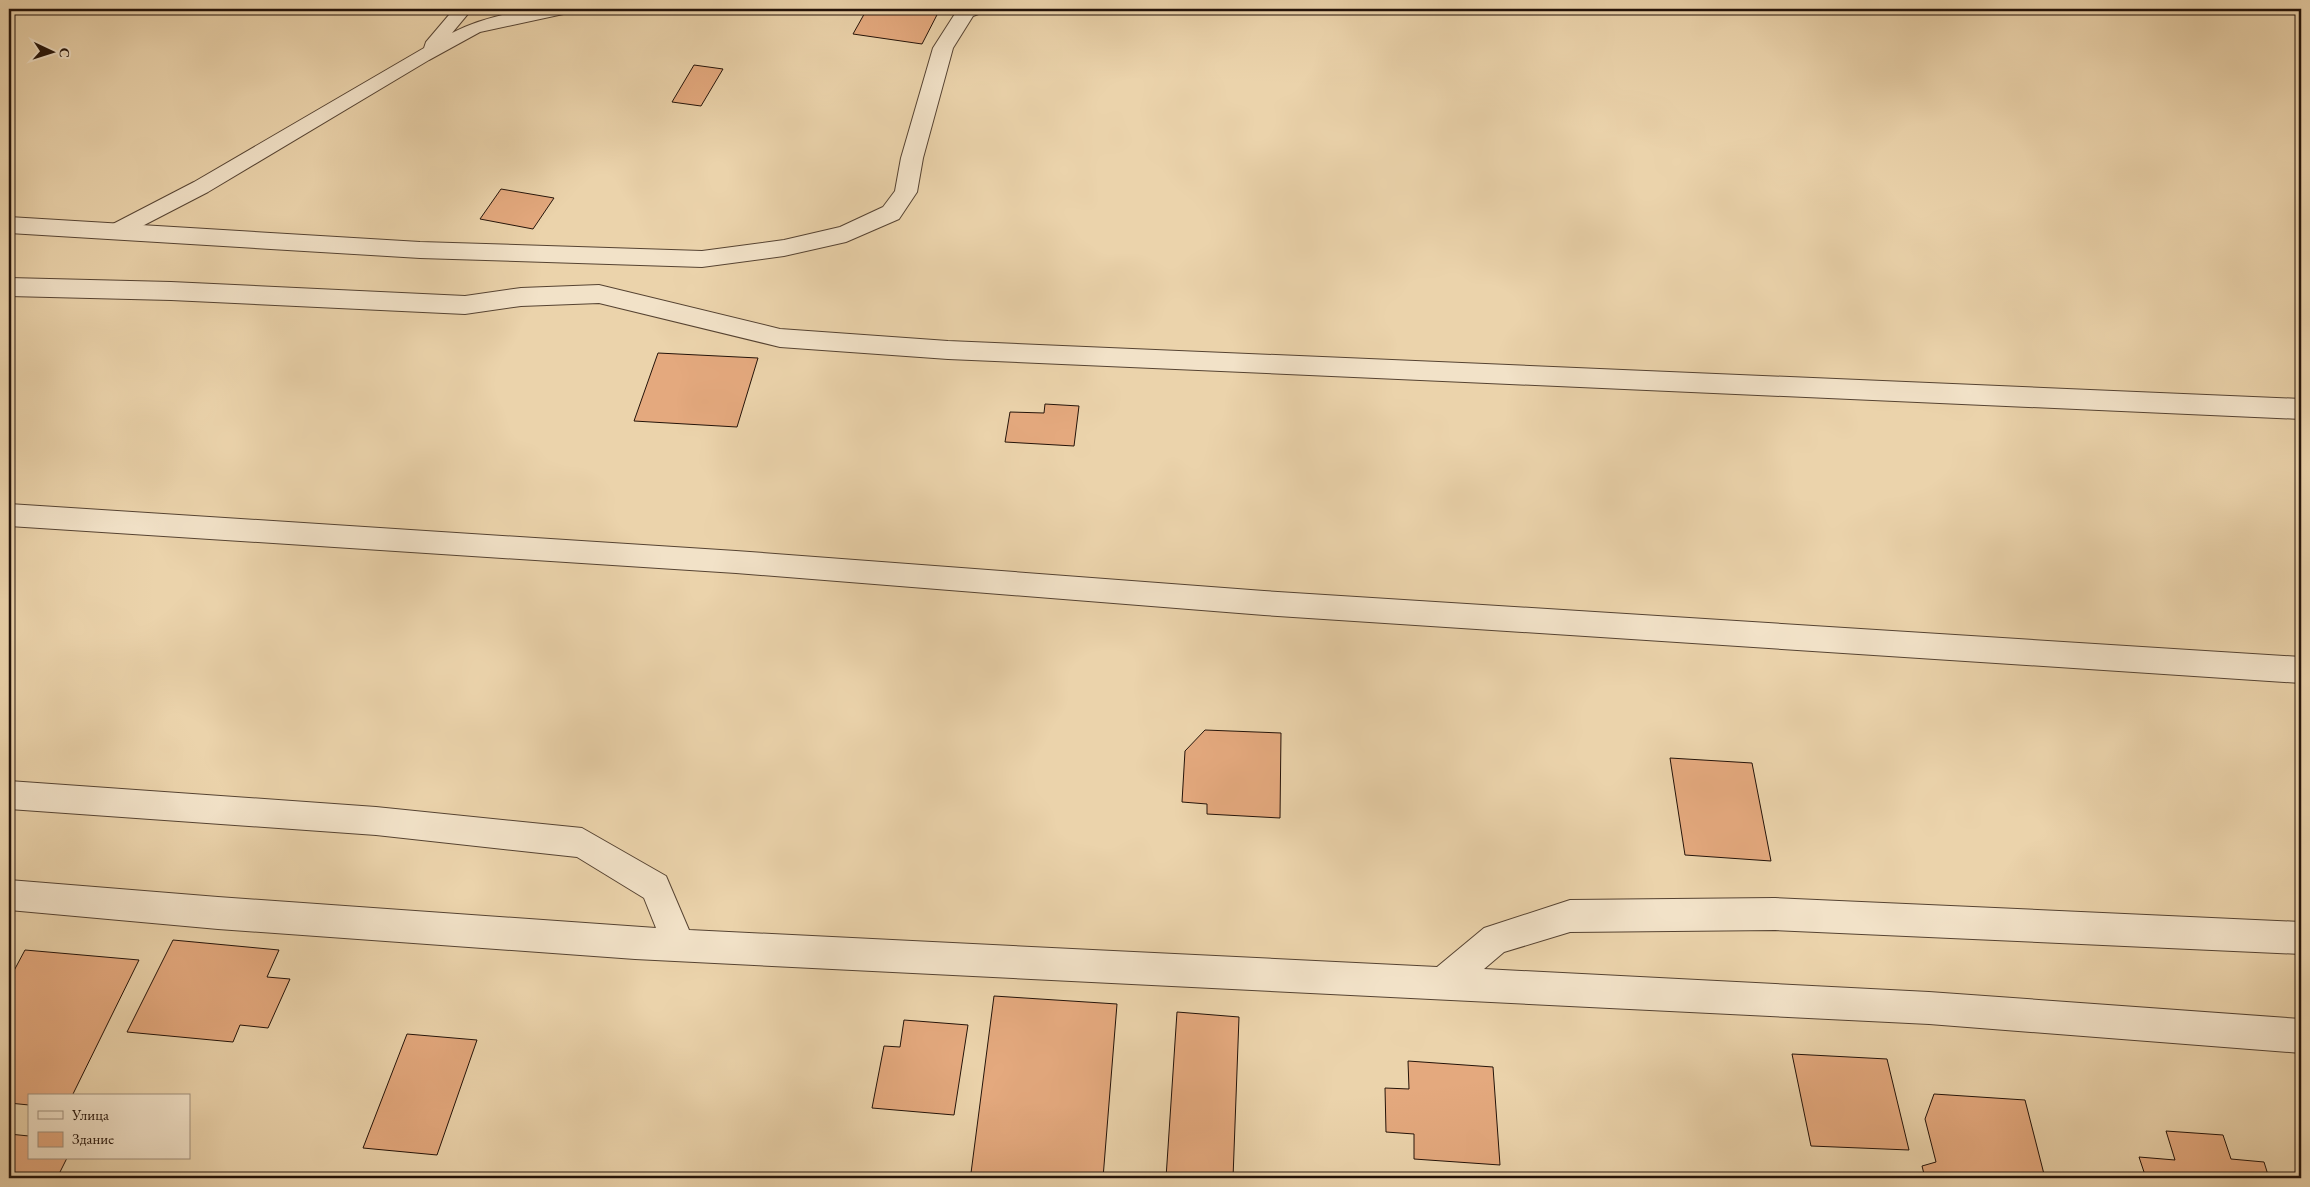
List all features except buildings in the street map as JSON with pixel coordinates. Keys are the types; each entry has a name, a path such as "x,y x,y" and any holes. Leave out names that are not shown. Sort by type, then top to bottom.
{"street":[{"path":"9,225 420,250 702,259 784,248 846,234 891,213 906,192 912,158 943,48 966,12 974,9"},
{"path":"9,287 171,290 466,305 521,297 598,294 780,338 948,350 2301,409"},
{"path":"9,515 736,562 1264,603 2301,670"},
{"path":"9,795 376,821 582,843 655,887 679,945"},
{"path":"9,895 218,913 679,945 1929,1008 2301,1036"},
{"path":"1444,983 1495,939 1570,916 1775,914 2301,938"}],"lane":[{"path":"423,56 463,9"},
{"path":"116,232 201,187 423,56 476,28 562,9"}]}
